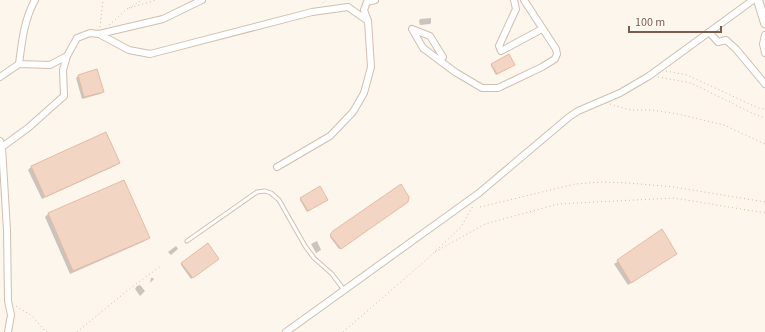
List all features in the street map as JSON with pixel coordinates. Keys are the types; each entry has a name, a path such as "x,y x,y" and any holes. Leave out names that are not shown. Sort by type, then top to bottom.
{"street":[{"path":"19,64 23,31 29,10 35,0"},
{"path":"8,332 11,315 8,301 7,230 1,144 28,128 64,96 63,70 67,56 77,38 90,33 99,34 163,19 202,0"},
{"path":"277,167 330,136 353,112 364,93 371,67 368,21 364,10 367,2 375,0"},
{"path":"514,0 516,9 499,46 501,51 542,29"},
{"path":"444,57 430,36 412,29 423,48 455,72 482,88 498,88 542,67 554,59 557,54 556,49 524,0"},
{"path":"286,332 479,193 569,117 578,111 620,94 649,76 753,0"},
{"path":"758,0 765,23"},
{"path":"99,34 129,50 150,54 312,12 348,7 368,21"},
{"path":"709,32 718,42 726,40 736,49 765,84"},
{"path":"765,35 763,44 765,53"},
{"path":"0,77 19,64 50,65 67,56"}],"lane":[{"path":"187,241 257,192 265,191 271,193 279,200 309,252 332,274 344,290"}],"path":[{"path":"99,34 103,0"},
{"path":"99,34 127,9 142,0"},
{"path":"127,9 156,0"},
{"path":"657,70 687,74 756,107 762,109 765,108"},
{"path":"649,76 691,83 765,118"},
{"path":"601,102 630,110 651,110 678,114 724,125 765,144"},
{"path":"480,207 575,184 602,182 674,187 765,202"},
{"path":"435,252 485,224 558,204 674,198 765,213"},
{"path":"343,332 435,252 461,227 474,204"},
{"path":"77,332 128,290 161,266"},
{"path":"8,301 32,316 47,332"}],"building":[{"path":"509,54 515,65 497,74 491,64"},
{"path":"97,69 104,92 84,97 78,75"},
{"path":"106,132 120,163 45,197 31,166"},
{"path":"124,180 150,238 73,271 48,213"},
{"path":"401,184 409,197 408,202 341,249 330,235 333,231"},
{"path":"320,186 328,200 308,211 300,198"},
{"path":"662,229 677,254 631,283 617,260"},
{"path":"208,243 219,259 193,278 181,263"}]}
